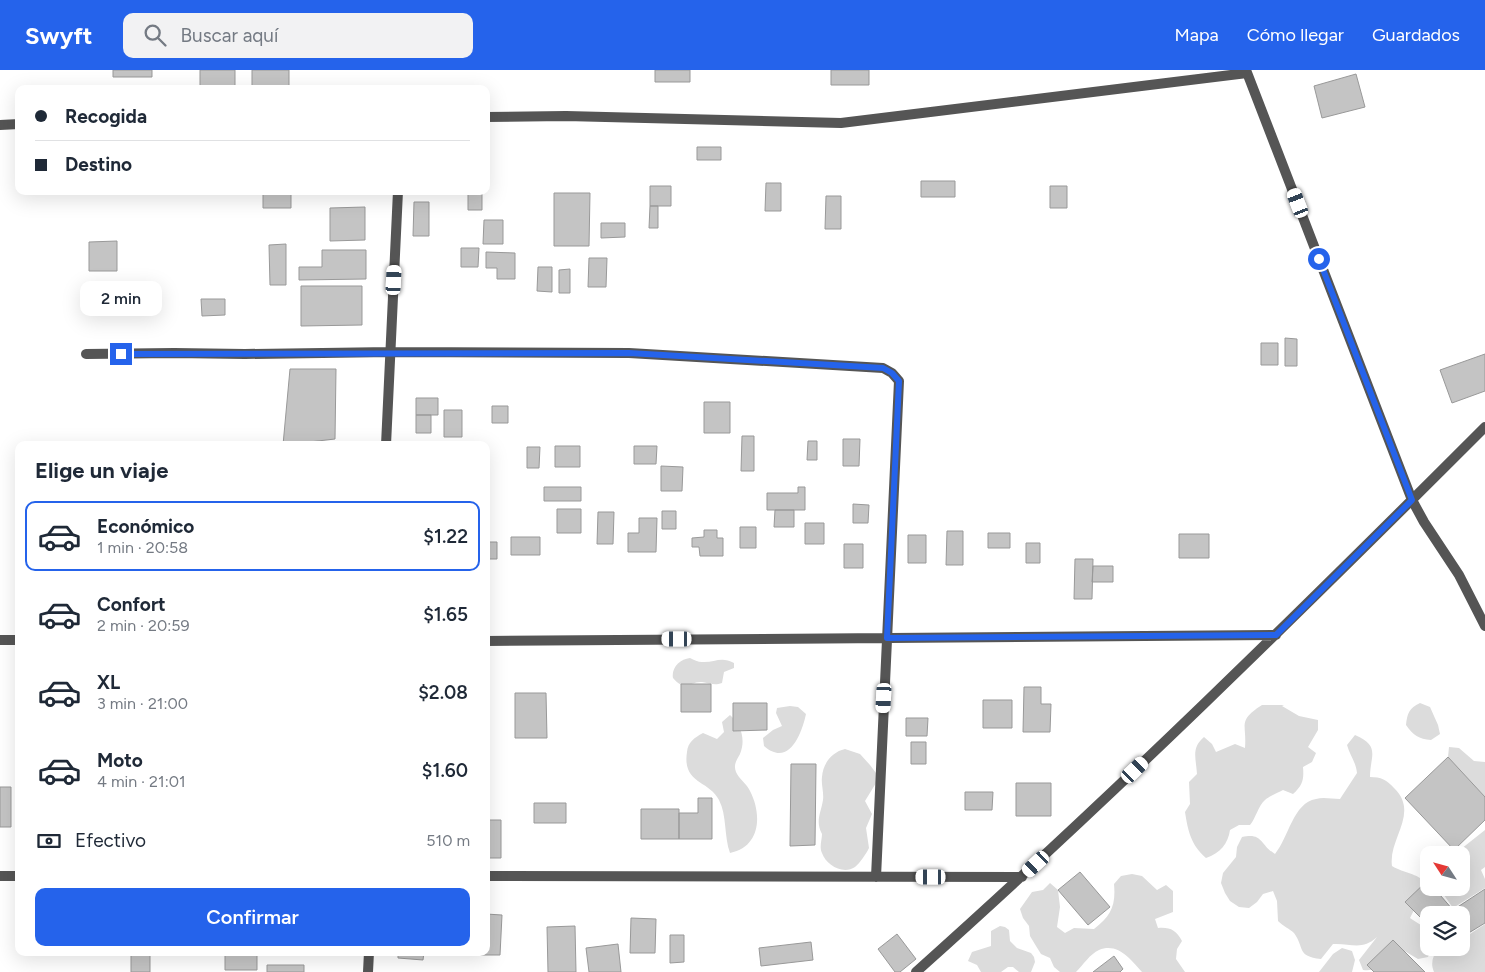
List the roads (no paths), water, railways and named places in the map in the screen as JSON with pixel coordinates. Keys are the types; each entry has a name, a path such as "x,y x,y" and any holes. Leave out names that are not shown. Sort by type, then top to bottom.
{"street":[{"path":"490,117 566,116 841,124 1247,71 1412,500 1424,522 1459,575 1485,626"},
{"path":"0,125 15,124"},
{"path":"386,441 398,195"},
{"path":"86,354 629,353 883,368 888,371 899,381 876,877"},
{"path":"916,972 1022,877 1276,635 1485,427"},
{"path":"490,641 1276,635"},
{"path":"0,640 15,640"},
{"path":"0,876 15,876"},
{"path":"490,876 1022,877"},
{"path":"368,972 369,956"}]}
